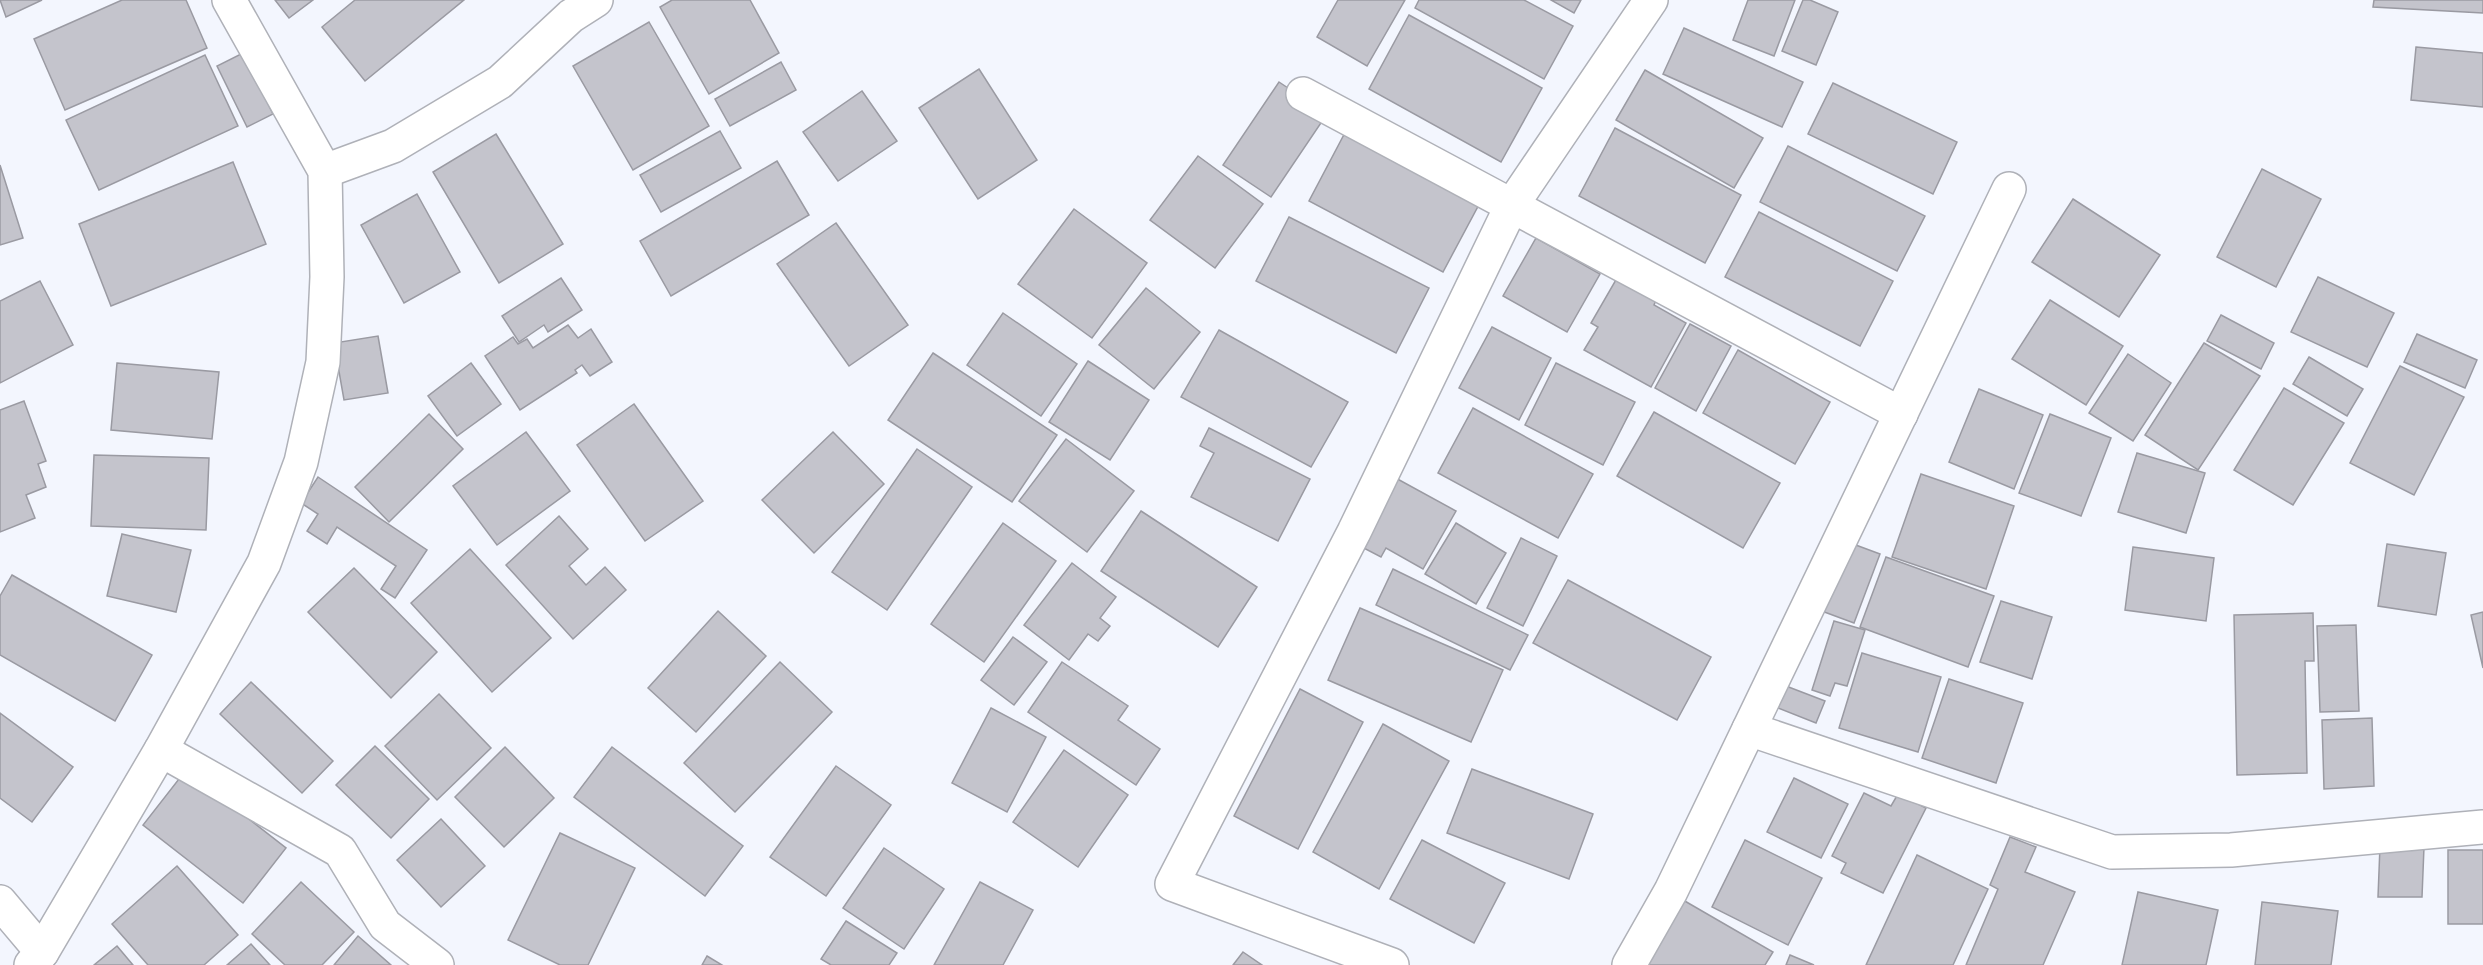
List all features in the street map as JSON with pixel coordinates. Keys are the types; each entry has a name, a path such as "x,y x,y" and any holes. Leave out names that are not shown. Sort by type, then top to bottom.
{"street":[{"path":"0,902 36,958 161,750 264,562 301,462 323,362 327,277 325,171 228,0"},
{"path":"325,171 393,146 500,82 571,16 596,0"},
{"path":"1392,965 1172,884 1354,532 1512,205 1652,0"},
{"path":"1303,94 1901,414"},
{"path":"1629,965 1671,891 2009,189"},
{"path":"1749,729 2112,852 2231,850 2483,827"},
{"path":"161,750 340,851 385,925 437,965"}],"building":[{"path":"0,0 42,0 6,17"},
{"path":"122,0 186,0 207,48 65,110 34,39"},
{"path":"275,0 313,0 289,18"},
{"path":"355,0 464,0 365,81 322,27"},
{"path":"672,0 750,0 779,53 709,94 660,7"},
{"path":"1338,0 1405,0 1367,66 1317,37"},
{"path":"1419,0 1524,0 1573,26 1544,79 1415,8"},
{"path":"1551,0 1581,0 1574,13"},
{"path":"1748,0 1795,0 1774,56 1733,40"},
{"path":"1803,0 1810,0 1838,12 1816,65 1782,51"},
{"path":"2374,0 2483,0 2483,13 2373,7"},
{"path":"1409,15 1542,88 1501,162 1369,89"},
{"path":"649,22 709,126 633,170 573,66"},
{"path":"1684,28 1803,82 1782,127 1663,74"},
{"path":"2416,47 2483,53 2483,107 2411,100"},
{"path":"243,53 273,114 247,127 217,66"},
{"path":"205,55 238,126 99,190 66,120"},
{"path":"781,62 796,90 730,126 715,99"},
{"path":"979,69 1037,160 978,199 919,108"},
{"path":"1645,70 1763,138 1734,188 1616,120"},
{"path":"1279,82 1327,114 1271,197 1223,165"},
{"path":"1833,83 1957,142 1933,194 1808,134"},
{"path":"862,91 897,141 838,181 803,132"},
{"path":"1348,127 1483,197 1443,272 1309,201"},
{"path":"1615,128 1741,195 1705,263 1579,196"},
{"path":"720,131 741,168 661,212 640,175"},
{"path":"496,134 563,244 499,283 433,172"},
{"path":"1788,146 1925,216 1897,271 1760,202"},
{"path":"1198,156 1263,204 1215,268 1150,220"},
{"path":"777,161 809,215 671,296 640,241"},
{"path":"233,162 266,244 111,306 79,224"},
{"path":"0,165 23,238 0,245"},
{"path":"2262,169 2321,199 2276,287 2217,257"},
{"path":"417,194 460,272 404,303 361,225"},
{"path":"2073,199 2160,255 2119,317 2032,262"},
{"path":"1074,209 1147,263 1092,338 1018,284"},
{"path":"1759,212 1893,281 1860,346 1725,277"},
{"path":"1289,217 1429,288 1396,353 1256,281"},
{"path":"836,223 908,325 849,366 777,264"},
{"path":"1536,238 1600,274 1567,332 1503,296"},
{"path":"2318,277 2394,313 2367,367 2291,332"},
{"path":"561,278 582,310 548,332 544,325 519,342 502,316"},
{"path":"1617,278 1656,300 1654,305 1686,323 1651,387 1584,350 1598,327 1591,323"},
{"path":"40,281 73,345 0,383 0,301"},
{"path":"1146,288 1200,332 1154,389 1099,345"},
{"path":"2050,300 2123,346 2086,405 2012,359"},
{"path":"1003,313 1077,364 1041,416 967,365"},
{"path":"2221,315 2274,343 2261,369 2207,341"},
{"path":"1690,324 1731,346 1696,411 1655,388"},
{"path":"568,325 578,338 591,329 612,362 590,376 582,365 575,370 577,373 520,410 485,356 513,337 518,344 527,339 533,348"},
{"path":"1492,327 1551,358 1519,420 1459,388"},
{"path":"1219,330 1348,402 1311,467 1181,397"},
{"path":"2417,334 2477,360 2465,388 2404,362"},
{"path":"378,336 388,393 344,400 334,343"},
{"path":"2204,343 2260,376 2198,470 2145,435"},
{"path":"1738,350 1830,402 1795,464 1703,413"},
{"path":"933,353 1057,435 1012,502 888,420"},
{"path":"2128,354 2171,383 2133,441 2089,413"},
{"path":"2309,357 2363,389 2347,416 2293,384"},
{"path":"1088,361 1149,400 1110,460 1049,422"},
{"path":"117,363 219,372 212,439 111,430"},
{"path":"471,363 501,404 457,436 428,396"},
{"path":"1556,363 1635,402 1603,465 1525,425"},
{"path":"2400,366 2464,397 2414,495 2350,463"},
{"path":"2284,388 2344,423 2293,505 2234,470"},
{"path":"1979,389 2043,415 2014,489 1949,462"},
{"path":"24,401 46,461 38,464 46,487 26,495 35,518 0,532 0,410"},
{"path":"634,404 703,501 645,541 577,445"},
{"path":"1473,408 1593,474 1558,538 1438,473"},
{"path":"1654,412 1780,483 1743,548 1617,476"},
{"path":"429,414 463,449 389,522 355,487"},
{"path":"2050,414 2111,438 2081,516 2019,493"},
{"path":"1209,428 1310,479 1278,541 1191,497 1214,453 1200,446"},
{"path":"526,432 570,491 497,545 453,486"},
{"path":"833,432 884,484 814,553 762,500"},
{"path":"1066,439 1134,491 1087,552 1019,501"},
{"path":"917,449 972,487 887,610 832,572"},
{"path":"2137,453 2205,473 2186,533 2118,512"},
{"path":"94,455 209,458 206,530 91,526"},
{"path":"1921,474 2014,506 1986,589 1892,557"},
{"path":"1392,476 1456,511 1423,569 1386,548 1381,557 1354,543"},
{"path":"318,477 427,550 395,598 381,589 396,566 337,527 327,544 307,531 318,514 301,503"},
{"path":"1141,511 1257,587 1218,647 1101,571"},
{"path":"559,516 588,549 569,566 586,585 605,567 626,590 573,639 506,565"},
{"path":"1003,523 1056,561 984,662 931,624"},
{"path":"1456,523 1506,553 1476,604 1425,574"},
{"path":"122,534 191,550 176,612 107,596"},
{"path":"1521,538 1557,556 1523,626 1487,608"},
{"path":"1845,541 1880,554 1854,623 1819,610"},
{"path":"2387,544 2446,553 2436,615 2378,606"},
{"path":"2133,547 2214,558 2206,621 2125,610"},
{"path":"470,549 551,638 492,692 411,603"},
{"path":"1886,557 1994,596 1968,667 1860,627"},
{"path":"1072,563 1116,597 1100,618 1110,626 1098,641 1088,634 1069,660 1024,625"},
{"path":"354,568 437,652 391,698 308,612"},
{"path":"1393,569 1528,635 1510,670 1376,605"},
{"path":"12,575 152,655 115,721 0,655 0,596"},
{"path":"1568,580 1711,657 1677,720 1533,643"},
{"path":"2001,601 2052,617 2032,679 1980,662"},
{"path":"1360,608 1503,670 1471,742 1328,680"},
{"path":"718,611 766,656 696,732 648,688"},
{"path":"2483,612 2483,668 2471,615"},
{"path":"2313,613 2314,661 2305,661 2307,773 2237,775 2234,615"},
{"path":"1834,621 1865,630 1847,686 1835,683 1830,696 1812,690"},
{"path":"2356,625 2359,711 2320,712 2317,626"},
{"path":"1013,637 1047,662 1014,705 981,680"},
{"path":"1862,653 1941,677 1918,752 1839,728"},
{"path":"780,662 832,712 735,812 684,763"},
{"path":"1062,662 1128,706 1118,720 1160,749 1136,785 1028,712"},
{"path":"1949,679 2023,703 1996,783 1922,758"},
{"path":"251,682 333,761 302,793 220,714"},
{"path":"1786,686 1825,701 1816,723 1778,708"},
{"path":"1300,689 1363,722 1298,849 1234,816"},
{"path":"439,694 491,748 437,800 385,746"},
{"path":"991,708 1046,737 1007,812 952,783"},
{"path":"0,713 73,767 32,822 0,798"},
{"path":"2372,718 2374,786 2324,789 2322,720"},
{"path":"1383,724 1449,761 1379,889 1313,852"},
{"path":"375,746 429,799 391,838 336,785"},
{"path":"505,747 554,798 504,847 455,797"},
{"path":"612,747 743,846 705,896 574,797"},
{"path":"1064,750 1128,795 1078,867 1013,822"},
{"path":"836,766 891,805 826,896 770,857"},
{"path":"1472,769 1593,814 1569,879 1447,833"},
{"path":"186,770 286,848 243,903 143,825"},
{"path":"1794,778 1848,804 1821,858 1767,832"},
{"path":"1864,793 1891,806 1898,794 1926,808 1883,893 1841,873 1846,863 1832,856"},
{"path":"441,819 485,866 441,907 397,860"},
{"path":"560,833 635,868 588,965 560,965 508,940"},
{"path":"2010,837 2036,847 2025,872 2075,892 2043,965 1966,965 1998,889 1990,885"},
{"path":"1422,840 1505,883 1474,943 1390,899"},
{"path":"1745,840 1822,878 1788,945 1712,907"},
{"path":"2380,846 2424,847 2422,897 2378,897"},
{"path":"884,848 944,889 904,949 843,908"},
{"path":"2448,850 2483,850 2483,924 2448,924"},
{"path":"1917,855 1988,889 1953,965 1866,965"},
{"path":"177,866 238,935 204,965 148,965 112,924"},
{"path":"301,882 354,932 322,965 285,965 252,934"},
{"path":"980,882 1033,910 1003,965 934,965"},
{"path":"2138,892 2218,910 2206,965 2122,965"},
{"path":"1683,900 1773,952 1765,965 1645,965"},
{"path":"2262,902 2338,911 2331,965 2255,965"},
{"path":"846,921 897,953 889,965 831,965 821,959"},
{"path":"358,936 391,965 334,965"},
{"path":"251,944 270,965 227,965"},
{"path":"117,946 133,965 94,965"},
{"path":"1243,952 1262,965 1233,965"},
{"path":"1790,955 1814,965 1786,965"},
{"path":"707,956 722,965 702,965"}]}
